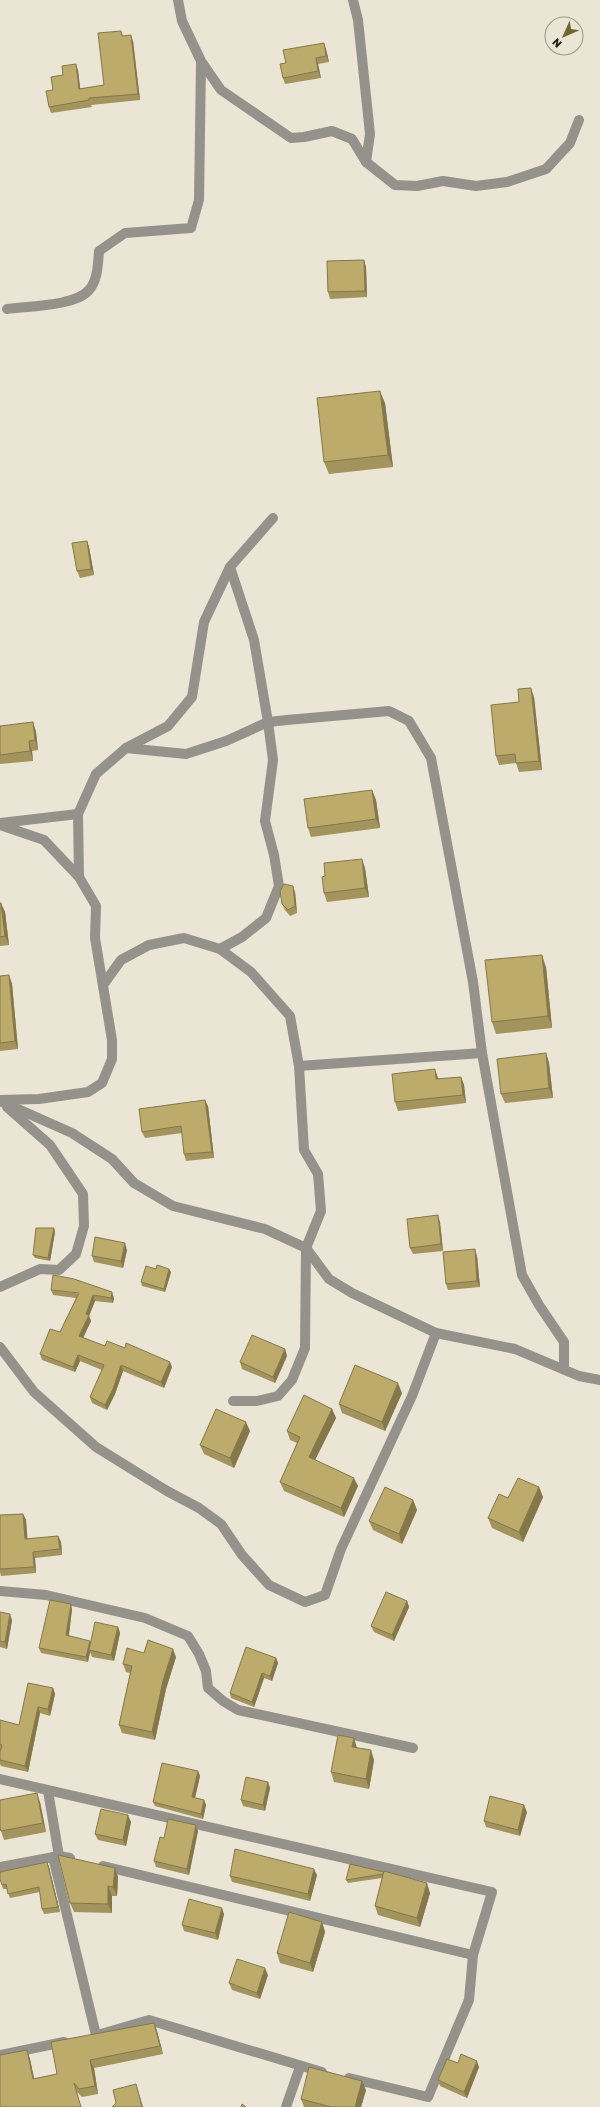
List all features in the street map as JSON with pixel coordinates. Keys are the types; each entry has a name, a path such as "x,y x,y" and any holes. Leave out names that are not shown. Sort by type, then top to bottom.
{"street":[{"path":"178,0 182,21 201,60 221,90 291,138 304,137 332,131 352,139 366,162 395,185 417,186 443,181 476,186 507,182 546,169 570,143 579,120"},
{"path":"353,0 358,20 369,126 366,162"},
{"path":"7,309 76,300 90,290 98,270 99,251 125,233 191,228 199,200 201,60"},
{"path":"79,877 78,814 96,774 126,748 168,726 192,697 204,622 230,567 273,518"},
{"path":"220,949 242,937 266,918 279,886 274,855 265,821 273,760 268,722 254,640 230,567"},
{"path":"126,748 186,754 226,741 268,722 389,711 409,721 431,758 473,982 482,1053 522,1275 539,1305 564,1342 564,1369"},
{"path":"0,824 78,814"},
{"path":"0,824 44,840 79,877 96,906 95,938 112,1040 112,1059 102,1083 88,1092 68,1096 0,1101"},
{"path":"103,985 121,960 149,945 184,938 220,949 251,972 290,1016 299,1066 304,1150 318,1174 320,1211 306,1248 305,1348 292,1380 278,1396 257,1401 233,1401"},
{"path":"299,1066 482,1053"},
{"path":"0,1101 72,1133 112,1159 134,1184 173,1206 265,1229 306,1248 329,1279 352,1293 436,1333 515,1349 579,1376 600,1380"},
{"path":"0,1101 50,1145 83,1194 84,1226 76,1254 59,1270 40,1269 0,1287"},
{"path":"0,1347 34,1392 96,1446 167,1491 199,1508 221,1524 242,1555 269,1584 305,1602 325,1595 341,1550 412,1396 436,1333"},
{"path":"0,1590 46,1595 145,1618 188,1636 199,1654 206,1671 208,1688 223,1702 238,1710 413,1748"},
{"path":"0,1779 492,1892 473,1955 469,2000 428,2097 300,2067 149,2020 93,2036 56,1856 48,1791"},
{"path":"0,1867 56,1856 473,1955"},
{"path":"0,2055 74,2040"},
{"path":"286,2107 300,2067"}],"building":[{"path":"121,31 122,36 131,35 138,94 89,98 89,100 49,107 46,91 53,90 51,77 63,75 62,66 76,64 79,89 104,85 98,33"},
{"path":"324,43 326,56 316,58 318,71 283,78 280,64 286,63 283,50"},
{"path":"364,260 365,291 328,292 327,261"},
{"path":"380,391 388,455 324,462 317,398"},
{"path":"87,541 91,569 77,571 72,543"},
{"path":"531,688 539,761 516,763 515,754 496,756 491,705 519,702 518,689"},
{"path":"33,722 35,740 29,741 30,751 0,755 0,726"},
{"path":"372,790 376,819 308,828 304,799"},
{"path":"362,859 365,888 324,893 322,877 325,876 324,863"},
{"path":"284,884 293,886 295,906 288,910 282,904 280,891"},
{"path":"0,903 5,936 0,937"},
{"path":"542,955 548,1016 492,1022 485,960"},
{"path":"9,975 15,1041 0,1043 0,976"},
{"path":"546,1053 549,1088 501,1094 497,1059"},
{"path":"435,1069 436,1079 461,1077 463,1095 395,1102 392,1074"},
{"path":"205,1100 212,1152 184,1154 181,1126 142,1132 139,1109"},
{"path":"438,1215 441,1244 410,1248 407,1219"},
{"path":"36,1228 54,1228 48,1258 33,1255"},
{"path":"95,1237 125,1243 121,1261 92,1256"},
{"path":"475,1249 477,1281 446,1284 443,1252"},
{"path":"157,1265 169,1269 164,1289 141,1282 146,1266 156,1269"},
{"path":"53,1275 74,1279 112,1292 111,1298 93,1295 86,1314 89,1315 79,1336 105,1346 107,1341 125,1348 126,1343 170,1362 161,1382 121,1365 113,1389 105,1405 90,1397 104,1365 78,1355 73,1367 40,1354 50,1329 60,1332 79,1293 51,1290"},
{"path":"252,1335 285,1349 273,1377 240,1362"},
{"path":"355,1365 398,1383 382,1422 339,1404"},
{"path":"304,1395 332,1409 309,1457 354,1478 341,1508 280,1482 300,1437 287,1431"},
{"path":"216,1409 246,1422 230,1458 200,1445"},
{"path":"518,1478 539,1487 519,1532 488,1518 499,1494 508,1498"},
{"path":"385,1487 413,1500 399,1534 369,1521"},
{"path":"23,1514 25,1539 58,1536 60,1549 33,1552 34,1567 0,1569 0,1515"},
{"path":"386,1592 407,1601 392,1635 371,1626"},
{"path":"50,1600 71,1604 66,1635 90,1641 86,1657 39,1648"},
{"path":"0,1612 10,1614 5,1642 0,1641"},
{"path":"95,1622 118,1627 111,1655 89,1650"},
{"path":"148,1640 173,1649 163,1681 152,1732 119,1725 132,1666 123,1664 127,1648 144,1653"},
{"path":"246,1647 276,1658 270,1676 262,1673 252,1702 230,1693"},
{"path":"28,1683 53,1688 48,1709 38,1707 25,1766 0,1760 2,1745 0,1744 0,1720 19,1725"},
{"path":"338,1735 354,1738 352,1747 371,1750 366,1779 331,1772"},
{"path":"162,1763 198,1771 192,1797 204,1800 201,1814 153,1802"},
{"path":"246,1777 268,1782 263,1805 241,1800"},
{"path":"37,1793 43,1823 1,1831 0,1800"},
{"path":"490,1796 524,1805 518,1830 484,1821"},
{"path":"101,1809 128,1815 123,1840 95,1834"},
{"path":"168,1819 196,1825 187,1869 154,1861 160,1837 164,1838"},
{"path":"235,1849 314,1869 308,1894 230,1876"},
{"path":"58,1855 115,1868 113,1887 108,1886 108,1904 70,1903"},
{"path":"47,1862 58,1907 42,1909 39,1887 8,1894 6,1884 2,1885 0,1872"},
{"path":"350,1864 384,1872 383,1874 346,1880"},
{"path":"384,1871 427,1883 417,1918 375,1906"},
{"path":"189,1899 222,1908 215,1933 182,1925"},
{"path":"289,1912 322,1922 310,1963 277,1953"},
{"path":"237,1959 265,1968 257,1993 229,1983"},
{"path":"154,2023 160,2046 90,2060 95,2086 79,2089 74,2083 81,2107 0,2107 0,2055 27,2050 33,2079 57,2074 51,2042"},
{"path":"461,2054 477,2061 464,2092 438,2080 447,2059 458,2063"},
{"path":"309,2067 362,2081 355,2107 331,2107 301,2099"},
{"path":"136,2084 142,2107 112,2107 116,2103 113,2090"}]}
